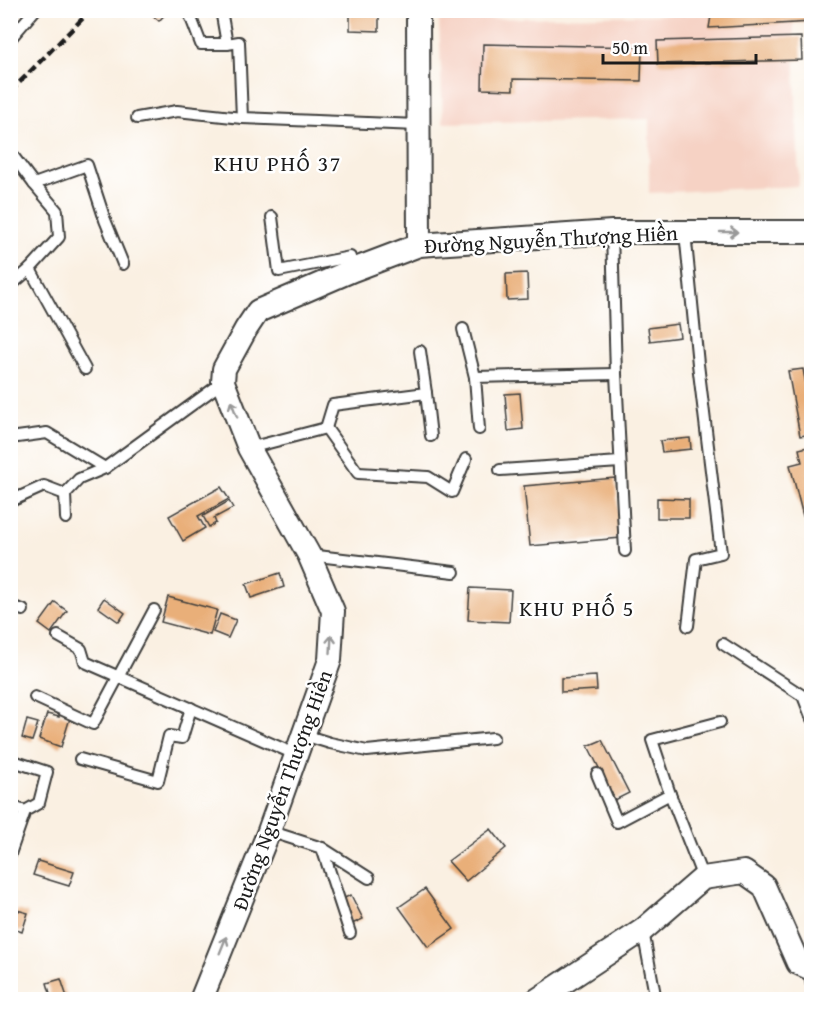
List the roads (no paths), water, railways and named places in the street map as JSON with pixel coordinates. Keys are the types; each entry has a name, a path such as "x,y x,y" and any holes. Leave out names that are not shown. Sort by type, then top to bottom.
{"street":[{"path":"418,10 419,245"},
{"name":"Đường Nguyễn Thượng Hiền","path":"201,999 269,831 330,660 333,610 309,555 249,448 223,382 224,369 258,311 353,270 419,245 612,232 812,232"},
{"path":"537,999 643,930 703,879 744,872 764,886 798,963 811,974"}],"lane":[{"path":"10,39 35,10"},
{"path":"188,10 201,44 239,42 242,118"},
{"path":"221,10 227,44"},
{"path":"137,118 177,111 242,118 418,125"},
{"path":"10,152 57,211 59,237 30,269 10,286"},
{"path":"34,184 87,165 105,220 123,264"},
{"path":"272,217 279,271 350,257 353,270"},
{"path":"612,232 625,551"},
{"path":"686,232 698,364 721,553 696,559 688,626"},
{"path":"30,269 86,369"},
{"path":"463,328 475,376 479,429"},
{"path":"420,351 431,436"},
{"path":"475,376 616,374"},
{"path":"66,518 65,494 80,479 105,468 223,382"},
{"path":"326,428 333,405 426,393"},
{"path":"249,448 326,428"},
{"path":"326,428 358,473 428,477 452,492 466,459"},
{"path":"10,438 47,433 105,468"},
{"path":"500,470 620,462"},
{"path":"13,500 44,486 65,494"},
{"path":"309,555 454,572"},
{"path":"10,606 23,610"},
{"path":"35,697 93,724 154,610"},
{"path":"58,636 81,649 85,662 191,708 300,745 330,743 367,751 493,738"},
{"path":"723,644 803,696 812,718"},
{"path":"80,759 159,781 169,736 182,738 191,708"},
{"path":"703,879 651,740 720,722"},
{"path":"10,760 47,772 39,803 25,811 13,837 10,854"},
{"path":"597,774 617,822 670,794"},
{"path":"10,806 25,811"},
{"path":"269,831 322,848 369,878"},
{"path":"322,848 350,933"},
{"path":"643,930 656,999"}],"railway":[{"path":"10,92 91,10"}],"district":[{"name":"KHU PHỐ 37","path":"278,163"},
{"name":"KHU PHỐ 5","path":"577,608"}]}
